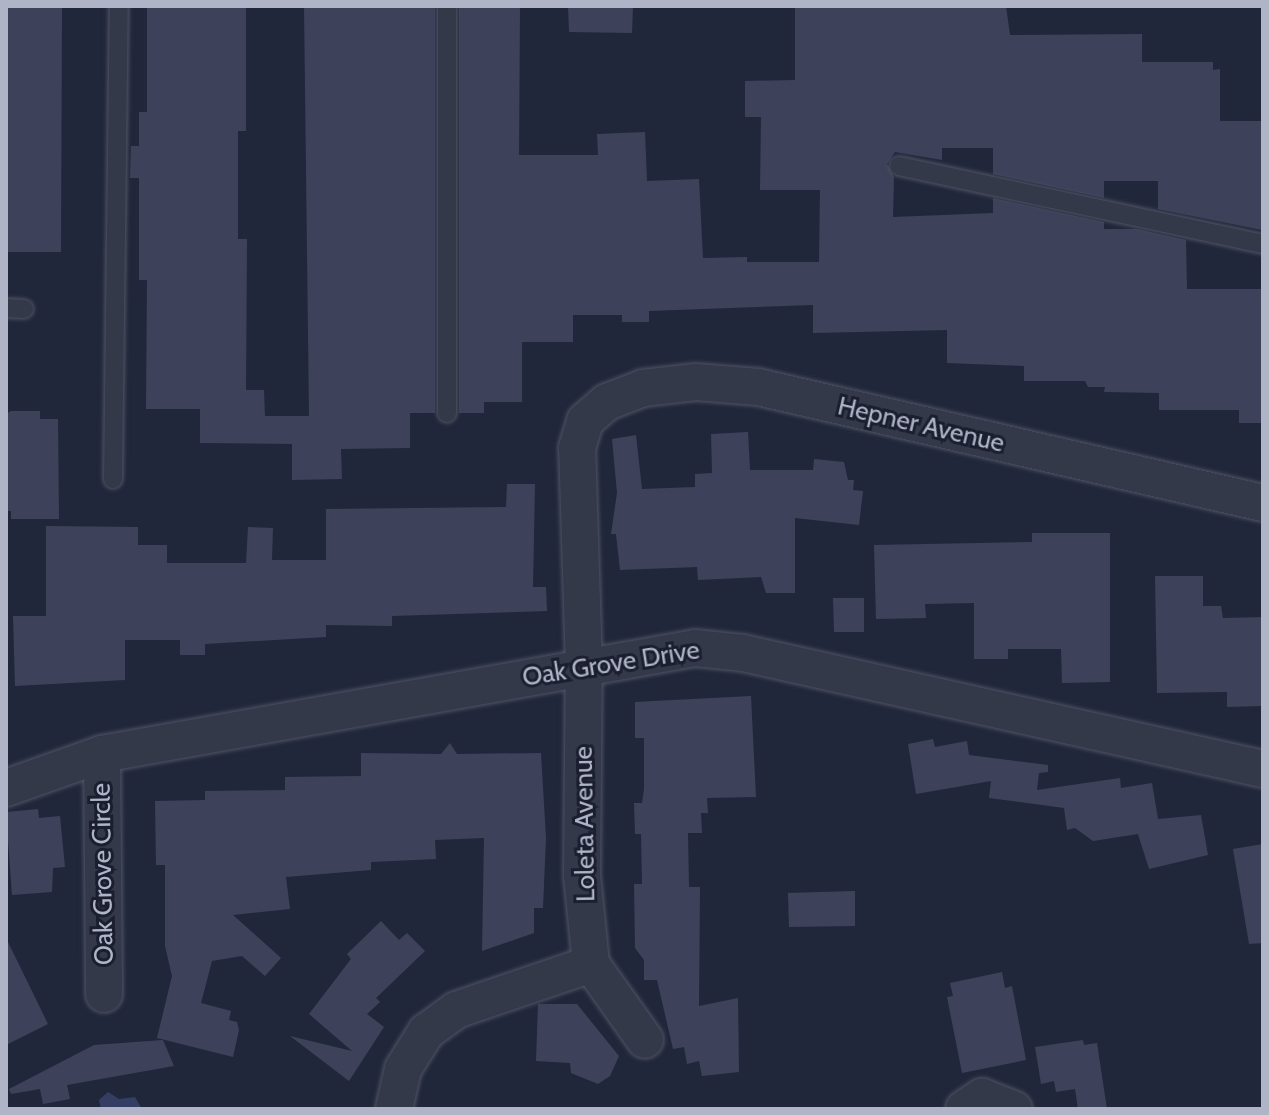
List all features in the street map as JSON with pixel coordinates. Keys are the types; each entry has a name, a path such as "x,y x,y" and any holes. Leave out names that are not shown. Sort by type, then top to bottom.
{"street":[{"name":"Hepner Avenue","path":"585,421 607,402 643,388 696,382 758,387 1263,503"},
{"name":"Loleta Avenue","path":"585,421 577,448 584,667 582,876 591,964"},
{"name":"Oak Grove Drive","path":"6,788 102,754 667,651 719,649 1263,769"},
{"name":"Oak Grove Circle","path":"102,754 104,994"},
{"path":"394,1109 403,1069 426,1032 456,1010 591,964 645,1040"},
{"path":"964,1109 982,1097 1014,1109"}],"lane":[{"path":"113,479 119,6"},
{"path":"447,6 447,413"},
{"path":"899,166 1263,244"}],"water":[{"path":"108,1092 119,1099 135,1097 142,1109 101,1109 99,1100"}],"building":[{"path":"8,6 62,6 61,252 6,252"},
{"path":"147,6 246,6 246,131 238,131 238,239 247,239 246,390 264,390 265,416 309,416 304,6 435,6 435,413 410,413 410,448 341,449 342,479 292,480 292,444 200,443 200,409 146,409 147,280 139,280 139,178 130,178 131,146 139,146 139,112 147,112"},
{"path":"459,6 520,6 519,155 598,155 597,134 645,132 647,181 699,179 703,258 747,257 747,262 819,262 820,190 760,190 761,117 745,117 745,81 795,80 795,6 1006,6 1010,35 1142,34 1142,62 1213,62 1213,70 1220,69 1220,121 1263,121 1262,230 1158,209 1158,181 1104,181 1104,198 993,174 993,148 942,148 942,160 895,152 887,164 894,177 893,217 993,213 993,198 1104,222 1104,229 1137,229 1186,240 1187,289 1263,289 1263,423 1239,423 1239,410 1159,410 1159,393 1104,392 1105,387 1088,387 1085,381 1024,381 1024,366 947,363 947,330 813,333 813,305 649,311 649,322 622,322 622,315 573,315 573,342 522,342 522,402 484,402 484,413 459,413"},
{"path":"568,6 633,6 632,33 569,32"},
{"path":"11,411 40,411 40,419 58,419 59,519 11,519 11,511 7,511 6,414"},
{"path":"748,432 750,470 813,470 814,459 844,462 848,480 854,480 853,490 863,491 859,525 795,518 795,593 766,593 761,577 698,580 697,567 620,570 616,534 611,534 617,493 612,439 636,435 642,489 695,487 695,474 712,473 711,434"},
{"path":"507,484 535,484 533,587 546,587 547,611 392,616 392,626 326,625 326,637 205,644 205,655 180,655 180,640 125,640 125,680 15,686 13,616 46,616 46,526 138,527 138,545 167,545 167,563 246,563 248,527 273,528 272,560 326,560 326,509 506,507"},
{"path":"1032,533 1110,533 1110,682 1062,683 1061,649 1008,649 1008,659 974,659 974,603 925,604 926,618 876,619 874,545 1032,542"},
{"path":"1155,576 1203,576 1203,606 1221,606 1223,618 1263,617 1263,706 1227,707 1227,692 1157,693"},
{"path":"833,598 864,598 864,632 834,632"},
{"path":"751,696 756,797 707,798 708,813 701,813 702,833 688,833 689,887 700,887 699,1006 738,998 739,1072 702,1076 699,1061 687,1064 684,1047 673,1049 657,980 644,980 644,960 635,948 634,884 642,884 641,834 635,834 634,803 642,803 644,738 635,738 635,702"},
{"path":"933,739 935,747 967,741 969,755 1048,765 1048,772 1039,773 1037,790 1120,778 1121,788 1152,783 1158,819 1201,815 1208,855 1149,869 1138,834 1093,841 1075,828 1067,830 1064,808 989,798 991,781 916,794 908,744"},
{"path":"450,743 457,754 541,753 546,838 543,908 534,908 534,933 482,951 484,838 435,840 436,859 371,862 371,870 286,877 290,909 233,915 281,958 265,976 242,956 212,961 201,1003 231,1011 229,1020 237,1022 239,1030 233,1057 157,1038 172,976 165,946 165,865 156,865 155,801 205,800 205,791 285,790 285,777 361,776 361,753 441,754"},
{"path":"38,809 39,818 60,816 65,867 53,868 52,892 12,895 6,812"},
{"path":"1263,844 1263,943 1249,944 1233,849"},
{"path":"855,891 855,926 789,927 788,893"},
{"path":"381,921 399,940 407,933 425,951 376,998 380,1002 367,1014 384,1027 349,1081 290,1036 352,1051 309,1014 351,959 347,954"},
{"path":"6,938 48,1024 6,1045"},
{"path":"1002,972 1005,988 1012,986 1026,1060 962,1073 947,997 953,996 950,983"},
{"path":"538,1004 577,1004 619,1056 610,1076 598,1084 571,1073 570,1063 536,1061"},
{"path":"163,1040 174,1066 67,1085 70,1099 43,1104 40,1089 11,1094 9,1089 94,1045"},
{"path":"1083,1040 1084,1045 1097,1043 1107,1109 1078,1109 1075,1089 1056,1092 1054,1081 1041,1084 1035,1047"}]}
